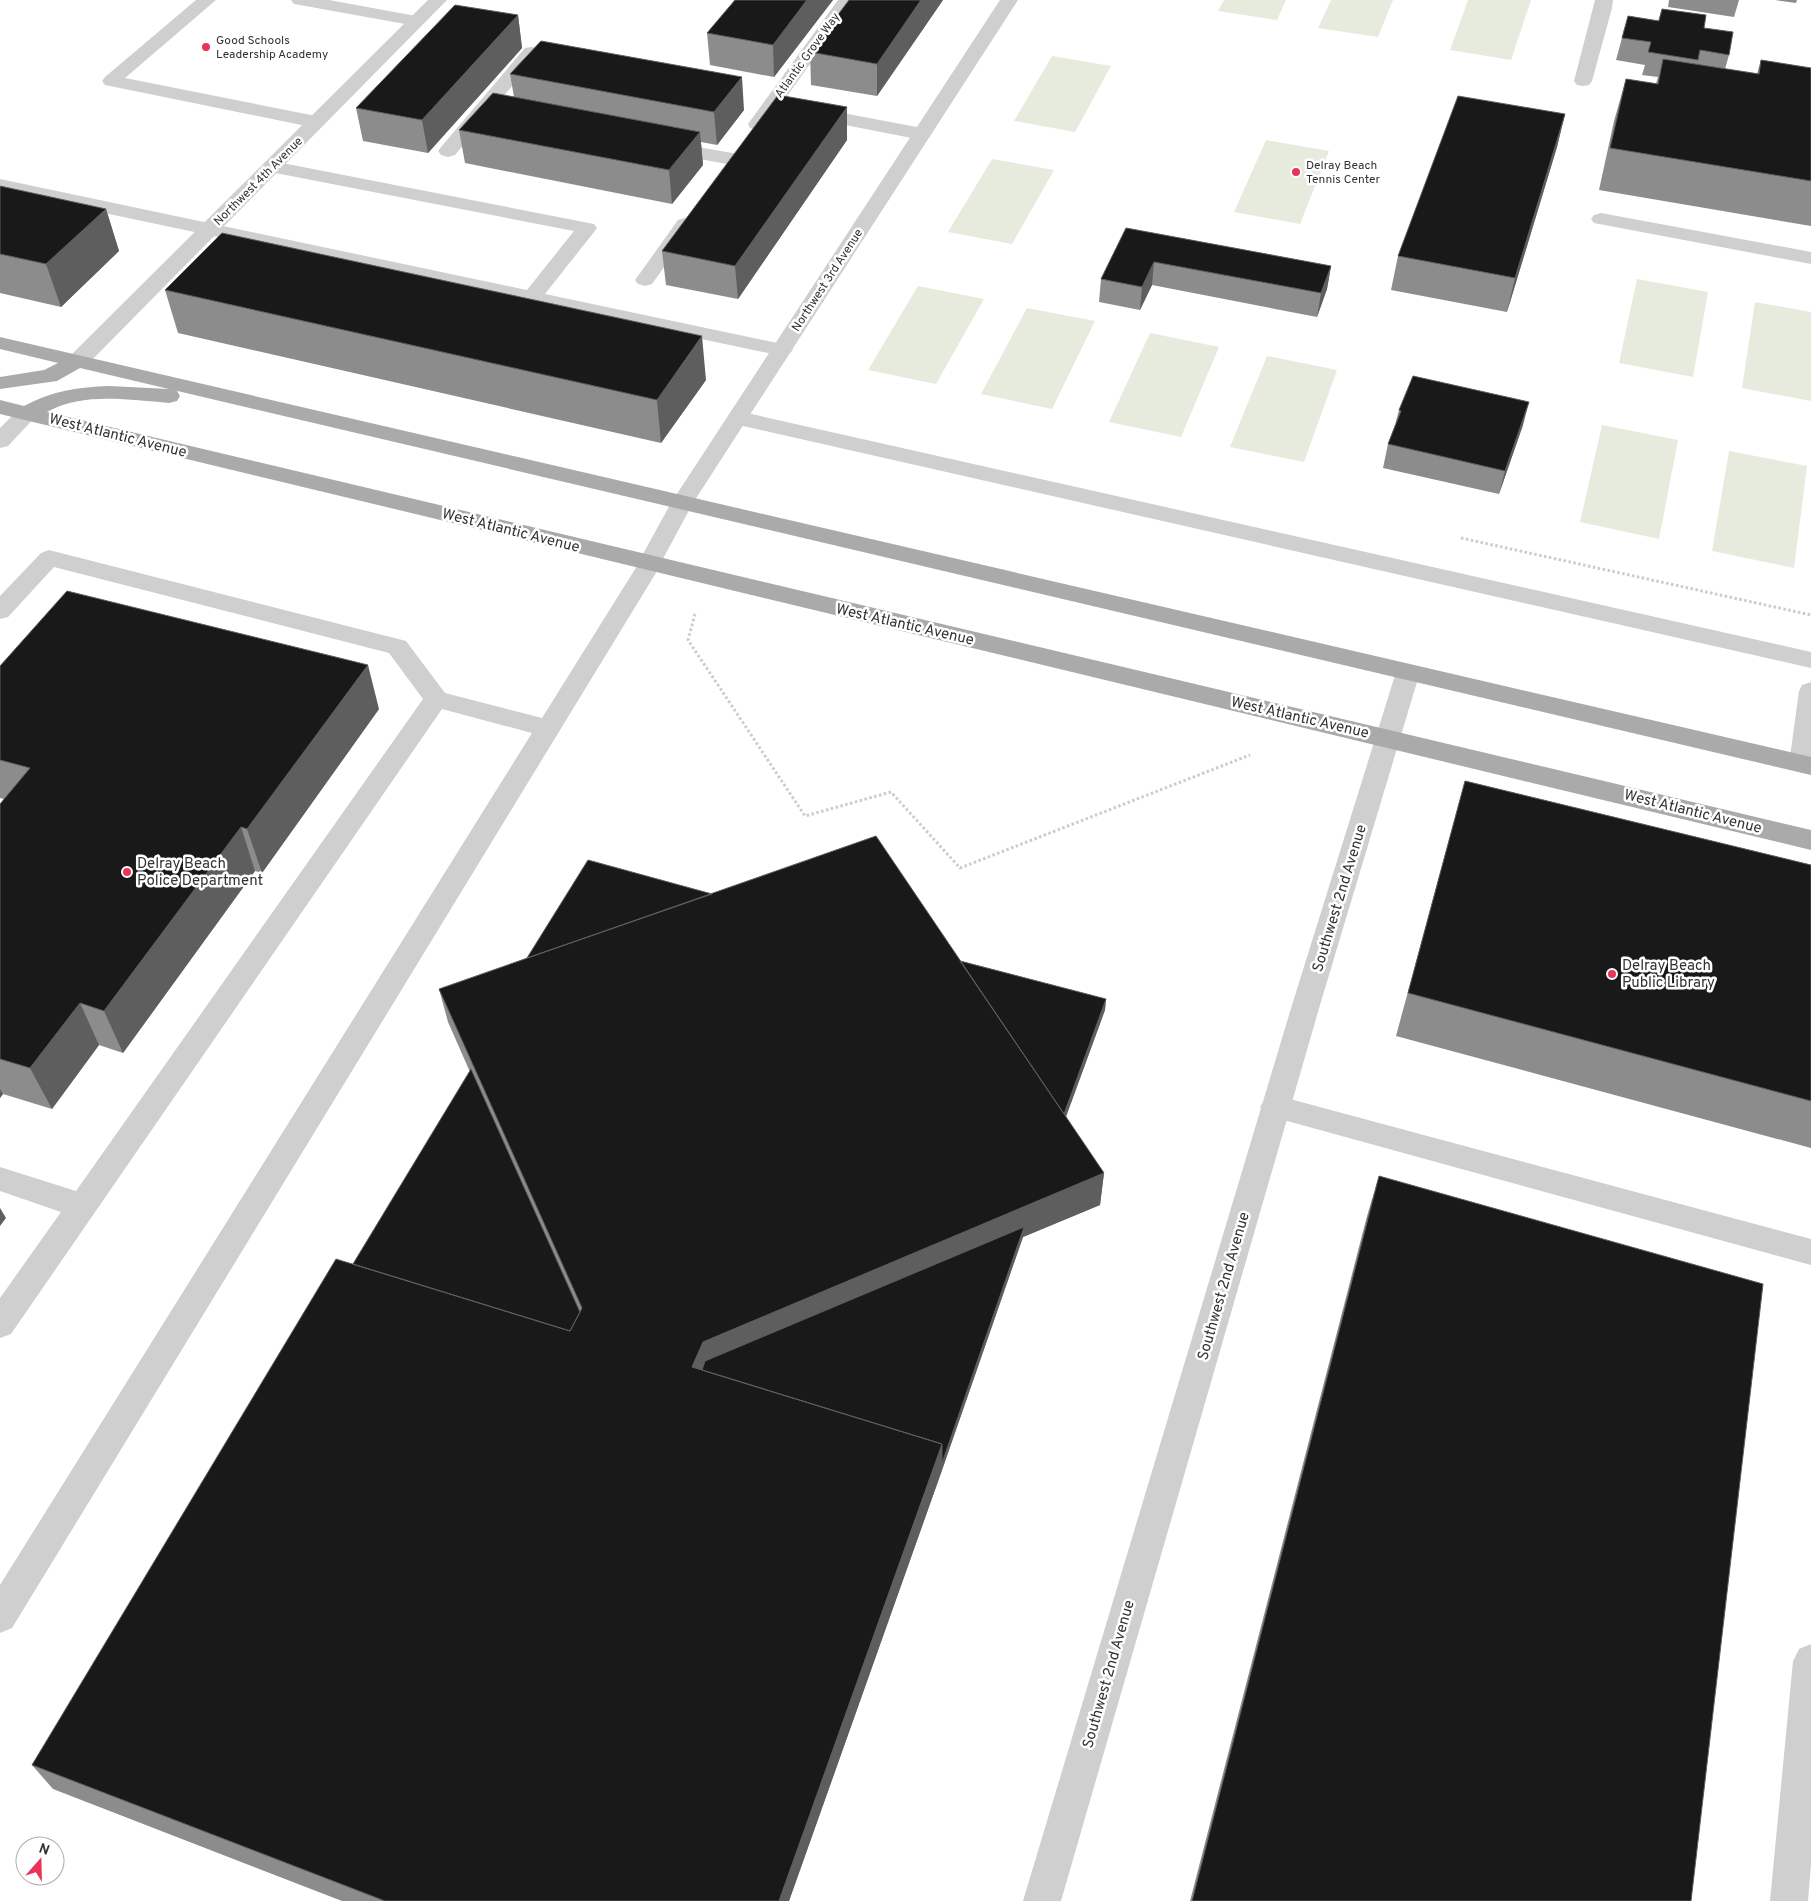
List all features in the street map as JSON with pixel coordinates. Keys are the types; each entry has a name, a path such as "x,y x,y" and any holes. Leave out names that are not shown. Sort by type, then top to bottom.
{"main road":[{"path":"0,343 1806,765"},
{"path":"0,383 49,376 78,361"},
{"path":"27,414 53,400 78,395 121,393 258,403"},
{"name":"West Atlantic Avenue","path":"0,407 650,563 1389,737 1811,840"}],"street":[{"path":"207,0 111,81 316,122"},
{"path":"300,0 416,22"},
{"name":"Northwest 4th Avenue","path":"78,361 438,0"},
{"name":"Atlantic Grove Way","path":"720,175 847,0"},
{"name":"Northwest 3rd Avenue","path":"0,1616 650,563 682,503 1009,0"},
{"path":"1583,81 1604,8 1604,0"},
{"path":"448,151 477,114 531,52"},
{"path":"771,105 922,134"},
{"path":"477,114 497,118"},
{"path":"644,144 741,146"},
{"path":"272,167 587,228 532,297"},
{"path":"0,185 782,350"},
{"path":"645,280 697,207"},
{"path":"1601,220 1811,258"},
{"path":"0,441 27,414"},
{"path":"738,418 1811,660"},
{"path":"0,611 49,558 397,647 436,699 548,728"},
{"name":"Southwest 2nd Avenue","path":"1042,1901 1275,1107 1408,672"},
{"path":"1806,765 1811,691"},
{"path":"0,1324 436,699"},
{"path":"1275,1107 1811,1252"},
{"path":"0,1179 82,1206"},
{"path":"1789,1901 1811,1661"}],"path":[{"path":"696,614 688,640 805,816 891,792 960,868 1250,754"}],"shaded area":[{"path":"1224,0 1286,0 1277,20 1218,11"},
{"path":"1331,0 1393,0 1378,37 1318,28"},
{"path":"1468,0 1531,0 1511,60 1450,50"},
{"path":"1052,56 1111,66 1075,132 1014,121"},
{"path":"1266,140 1329,151 1300,224 1234,212"},
{"path":"992,159 1054,170 1012,244 948,232"},
{"path":"1637,279 1708,292 1693,377 1619,363"},
{"path":"918,286 984,299 936,384 868,370"},
{"path":"1755,302 1811,312 1811,401 1742,388"},
{"path":"1027,308 1095,321 1052,409 981,394"},
{"path":"1150,333 1219,347 1181,437 1109,422"},
{"path":"1267,356 1337,370 1304,462 1230,447"},
{"path":"1602,425 1678,440 1659,539 1580,522"},
{"path":"1729,451 1807,466 1794,568 1712,551"}],"building":[{"path":"735,0 807,0 773,45 707,33"},
{"path":"849,0 921,0 877,64 810,52"},
{"path":"455,5 518,15 422,120 356,108"},
{"path":"1662,9 1706,15 1704,28 1733,32 1729,55 1700,50 1698,60 1648,52 1651,42 1622,38 1628,16 1659,21"},
{"path":"541,41 742,77 714,112 510,74"},
{"path":"1663,59 1759,74 1761,60 1811,68 1811,181 1610,148 1626,79 1658,84"},
{"path":"493,93 700,132 669,170 459,130"},
{"path":"778,95 847,107 735,266 662,251"},
{"path":"1458,96 1565,114 1515,278 1398,256"},
{"path":"0,186 106,209 46,264 0,254"},
{"path":"1126,228 1331,266 1321,293 1154,262 1142,287 1101,279"},
{"path":"222,233 702,336 657,400 165,290"},
{"path":"1413,376 1529,402 1505,471 1388,444"},
{"name":"Delray Beach Police Department","path":"67,591 368,665 247,829 241,827 104,1011 80,1003 30,1068 0,1059 0,804 30,768 0,760 0,666"},
{"name":"Delray Beach Public Library","path":"1465,781 1811,865 1811,1101 1408,993"},
{"path":"876,836 1104,1173 703,1342 692,1367 942,1444 779,1901 385,1901 32,1765 336,1259 570,1331 582,1308 439,989"},
{"path":"588,860 712,894 527,958"},
{"path":"960,961 1106,999 1064,1114"},
{"path":"471,1069 580,1312 570,1331 353,1264"},
{"path":"1379,1176 1763,1284 1691,1901 1192,1901"},
{"path":"1024,1227 942,1463 942,1444 702,1370 705,1361"}],"place":[{"name":"Good Schools Leadership Academy","path":"206,47"},
{"name":"Delray Beach Tennis Center","path":"1296,172"},
{"name":"Delray Beach Police Department","path":"127,872"},
{"name":"Delray Beach Public Library","path":"1612,974"}]}
